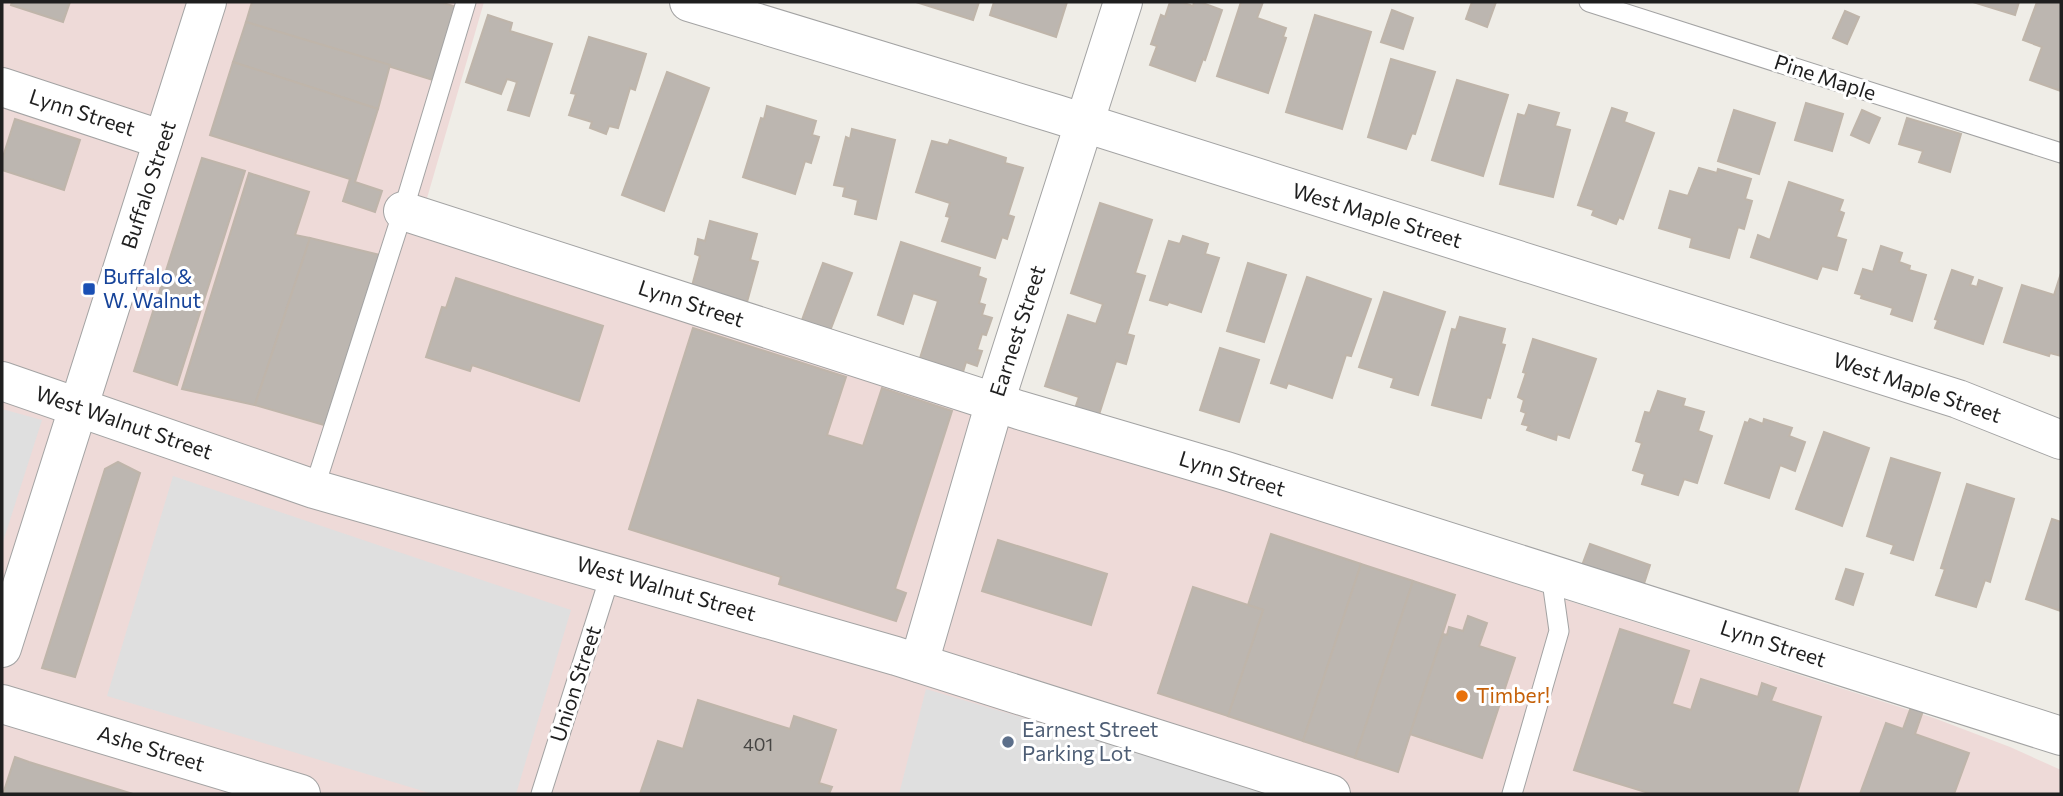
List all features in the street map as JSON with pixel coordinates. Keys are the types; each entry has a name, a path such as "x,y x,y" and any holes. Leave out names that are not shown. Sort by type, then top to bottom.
{"street":[{"name":"Buffalo Street","path":"2,648 207,2"},
{"name":"West Maple Street","path":"689,2 1084,123 1958,398 2061,440"},
{"name":"Earnest Street","path":"919,663 995,402 1123,2"},
{"name":"Lynn Street","path":"2,87 163,140"},
{"name":"Lynn Street","path":"403,211 995,402 1239,475 2061,736"},
{"name":"West Walnut Street","path":"2,381 314,489 919,663 1331,794"},
{"name":"Ashe Street","path":"2,704 301,794"}],"lane":[{"path":"314,489 403,211 466,2"},
{"name":"Pine Maple","path":"1589,2 2061,153"},
{"name":"Union Street","path":"541,794 611,573"},
{"path":"1512,794 1559,631 1551,574"}],"shaded area":[{"path":"2,2 484,2 416,236 550,274 1934,718 2061,770 2061,794 2,794"},
{"path":"2,409 42,420 2,545"},
{"path":"173,476 571,610 516,794 433,794 107,696"},
{"name":"Earnest Street Parking Lot","path":"926,689 1281,794 899,794"}],"building":[{"path":"12,2 70,2 63,22 11,5"},
{"path":"252,2 440,2 456,7 433,80 246,22"},
{"path":"916,2 979,2 973,20"},
{"path":"994,2 1067,2 1056,37 990,15"},
{"path":"1170,2 1193,6 1194,2 1200,2 1222,10 1195,81 1150,65 1157,46 1151,44 1161,15 1165,17"},
{"path":"1241,2 1263,2 1257,18 1286,28 1283,37 1286,38 1268,93 1217,76"},
{"path":"1472,2 1496,2 1487,27 1466,19"},
{"path":"1973,2 2019,2 2015,15"},
{"path":"2037,2 2061,2 2061,91 2030,80 2042,47 2023,40"},
{"path":"1392,10 1413,18 1403,49 1381,42"},
{"path":"1845,11 1859,17 1847,44 1833,38"},
{"path":"488,15 512,23 510,31 552,44 529,116 508,110 517,82 507,79 501,94 466,82"},
{"path":"1315,15 1371,32 1342,129 1286,112"},
{"path":"246,22 390,65 378,109 233,62"},
{"path":"589,37 646,54 635,90 630,88 618,128 609,126 606,134 590,128 592,122 569,115 576,94 571,93"},
{"path":"1391,59 1435,72 1415,134 1412,133 1406,149 1368,137"},
{"path":"233,62 378,109 355,182 382,191 375,212 343,201 350,179 210,135"},
{"path":"667,72 709,88 664,211 622,195"},
{"path":"1457,80 1508,95 1483,176 1432,160"},
{"path":"1806,103 1843,114 1832,151 1795,140"},
{"path":"1529,105 1559,113 1555,126 1570,130 1553,197 1500,184 1518,114 1525,116"},
{"path":"767,106 816,121 812,135 819,137 811,163 805,161 795,194 743,177"},
{"path":"1612,108 1627,113 1624,122 1654,133 1623,219 1619,217 1616,224 1592,215 1594,210 1578,205"},
{"path":"1734,110 1775,123 1759,174 1718,161"},
{"path":"1862,110 1880,118 1869,143 1851,135"},
{"path":"1907,118 1961,134 1950,172 1919,162 1923,151 1899,144"},
{"path":"15,119 80,140 64,190 2,170 2,160"},
{"path":"852,129 895,140 876,219 855,214 858,200 843,196 845,187 834,185 846,137 850,139"},
{"path":"950,140 1006,158 1005,163 1023,168 1008,215 1014,217 1007,239 1002,237 995,258 942,241 950,217 946,216 950,203 916,192 932,141 948,145"},
{"path":"202,158 245,171 177,385 134,371"},
{"path":"1699,168 1717,173 1718,169 1751,179 1745,199 1752,201 1744,229 1738,227 1729,258 1690,247 1692,238 1659,228 1670,191 1688,196"},
{"path":"249,173 309,192 295,235 310,238 255,405 182,389"},
{"path":"1789,182 1843,200 1839,211 1844,213 1836,237 1846,240 1837,270 1822,266 1817,279 1751,257 1758,235 1770,240"},
{"path":"1100,203 1152,220 1135,273 1145,276 1127,334 1134,336 1126,364 1116,361 1097,421 1073,414 1079,397 1045,386 1068,315 1096,324 1103,304 1071,293"},
{"path":"710,221 757,234 750,260 758,262 747,302 692,286 700,256 695,254 698,239 705,241"},
{"path":"1183,236 1208,244 1205,254 1219,258 1201,312 1169,302 1167,305 1150,300 1169,241 1180,244"},
{"path":"310,238 384,256 331,427 255,405"},
{"path":"901,242 980,268 978,276 986,279 979,303 985,305 982,315 992,318 986,335 982,334 977,350 982,351 977,366 966,362 963,372 920,358 938,301 913,293 903,324 878,315"},
{"path":"1881,246 1902,253 1899,262 1910,266 1909,270 1926,275 1912,321 1891,314 1893,308 1861,298 1862,295 1855,293 1863,269 1873,272"},
{"path":"823,263 852,273 830,331 802,320"},
{"path":"1248,263 1286,275 1264,342 1227,331"},
{"path":"1952,270 1973,277 1970,285 1977,287 1979,280 2002,288 1983,344 1935,328 1938,320 1935,319"},
{"path":"2061,273 2061,356 2050,353 2049,356 2004,342 2022,285 2054,295"},
{"path":"1307,277 1371,299 1351,356 1346,355 1332,398 1288,383 1286,388 1271,383"},
{"path":"456,278 603,326 579,401 472,365 470,371 426,357 442,307 446,308"},
{"path":"1384,292 1445,312 1418,395 1391,387 1394,378 1359,367"},
{"path":"1460,317 1505,329 1501,344 1505,345 1490,398 1487,397 1481,418 1432,405 1452,329 1456,330"},
{"path":"693,328 846,377 827,435 863,446 882,388 952,411 895,589 906,593 896,621 779,584 781,577 629,529"},
{"path":"1533,339 1596,359 1569,438 1557,434 1556,440 1527,430 1529,426 1522,424 1526,413 1521,411 1524,400 1518,397"},
{"path":"1220,348 1259,360 1239,422 1200,410"},
{"path":"1658,391 1685,399 1683,406 1704,412 1698,431 1712,436 1697,483 1684,479 1678,495 1642,484 1645,474 1633,470 1642,443 1636,441 1645,412 1650,413"},
{"path":"1750,419 1763,424 1764,419 1792,428 1789,436 1805,442 1795,471 1780,465 1769,498 1725,483 1745,422 1748,423"},
{"path":"1824,432 1869,448 1842,526 1796,509"},
{"path":"1891,458 1940,473 1913,560 1891,553 1894,545 1867,536"},
{"path":"118,462 140,473 75,677 42,668 105,469"},
{"path":"1967,484 2014,499 1990,582 1985,580 1976,607 1936,595 1945,569 1941,568"},
{"path":"2052,519 2061,522 2061,611 2026,599"},
{"path":"1271,534 1361,564 1303,741 1228,716 1263,610 1248,605"},
{"path":"998,540 1107,574 1091,625 982,591"},
{"path":"1590,544 1650,565 1641,593 1580,571"},
{"path":"1361,564 1413,581 1355,758 1303,741"},
{"path":"1846,569 1863,574 1853,605 1836,599"},
{"path":"1413,581 1455,595 1398,772 1355,758"},
{"path":"1193,587 1263,610 1228,716 1158,693"},
{"name":"Timber!","path":"1468,616 1487,623 1479,646 1515,658 1482,758 1410,734 1443,634 1447,635 1449,627 1463,631"},
{"path":"1620,629 1689,651 1672,704 1691,710 1701,679 1758,697 1762,683 1776,688 1771,701 1821,717 1797,794 1652,794 1574,770"},
{"path":"698,700 790,729 794,716 836,730 819,783 832,787 829,794 640,794 658,741 683,749"},
{"path":"1911,707 1923,711 1915,734 1969,753 1954,794 1860,794 1886,723 1903,729"},
{"path":"15,757 29,762 133,794 3,794"}],"place":[{"name":"Buffalo & W. Walnut","path":"89,289"},
{"name":"Timber!","path":"1462,696"},
{"name":"Earnest Street Parking Lot","path":"1008,742"}]}
